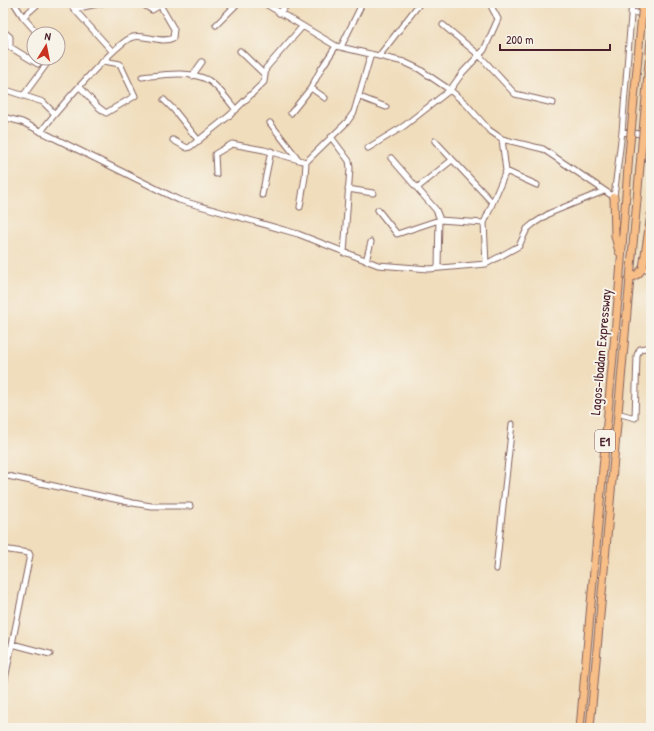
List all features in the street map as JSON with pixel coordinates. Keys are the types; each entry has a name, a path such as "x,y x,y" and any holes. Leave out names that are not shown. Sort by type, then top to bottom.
{"highway":[{"name":"Lagos-Ibadan Expressway","path":"580,728 643,3"},
{"name":"Lagos-Ibadan Expressway","path":"590,728 651,39"},
{"path":"614,197 614,236 621,256"},
{"path":"629,279 638,274 643,268 649,242 651,215"}],"street":[{"path":"14,3 31,26"},
{"path":"23,17 39,3"},
{"path":"69,3 112,51"},
{"path":"74,9 102,3"},
{"path":"41,132 54,113 80,87 112,51 133,37 173,38 174,29 162,4 150,10 141,3"},
{"path":"216,25 238,3"},
{"path":"264,3 302,27 339,46 404,62 419,69 450,90 466,104 489,130 502,139 543,149 614,197 622,132 632,3"},
{"path":"280,13 289,3"},
{"path":"379,56 420,3"},
{"path":"291,113 311,88 339,46 360,8"},
{"path":"368,148 404,126 450,90 463,72 484,50 498,19 492,8"},
{"path":"631,12 651,15"},
{"path":"443,26 479,55 515,94 553,103"},
{"path":"173,140 187,148 199,141 236,110 264,82 266,68 302,27"},
{"path":"3,31 10,37 10,47 26,57"},
{"path":"240,51 265,75"},
{"path":"300,207 306,162 347,122 354,112 360,97 371,54"},
{"path":"80,87 97,106 106,113 135,96 120,64 104,61"},
{"path":"192,76 202,62"},
{"path":"23,96 44,66"},
{"path":"142,77 169,75 192,76 208,80 218,88 236,110"},
{"path":"311,88 325,98"},
{"path":"3,89 43,102 54,113"},
{"path":"360,97 386,107"},
{"path":"164,100 199,141"},
{"path":"3,117 22,122 179,200 298,234 378,265 401,268 438,268 486,264 519,246 527,229 550,213 604,191"},
{"path":"270,123 298,159"},
{"path":"622,132 651,135"},
{"path":"331,137 349,161 344,252"},
{"path":"486,264 484,223 506,171 502,139"},
{"path":"435,141 492,202"},
{"path":"216,174 215,154 232,144 271,151 306,162"},
{"path":"262,195 271,151"},
{"path":"390,158 436,210 439,220 438,268"},
{"path":"416,188 452,160"},
{"path":"506,171 537,185"},
{"path":"348,189 373,193"},
{"path":"378,210 397,234 439,220 484,223"},
{"path":"366,261 371,242"},
{"path":"643,268 651,271"},
{"path":"618,413 635,418 637,355 640,349 651,347"},
{"path":"496,569 512,424"},
{"path":"3,476 133,504 152,506 190,506"},
{"path":"3,549 22,551 29,553 30,556 3,689"},
{"path":"12,644 50,654"},
{"path":"3,648 11,650"}]}
